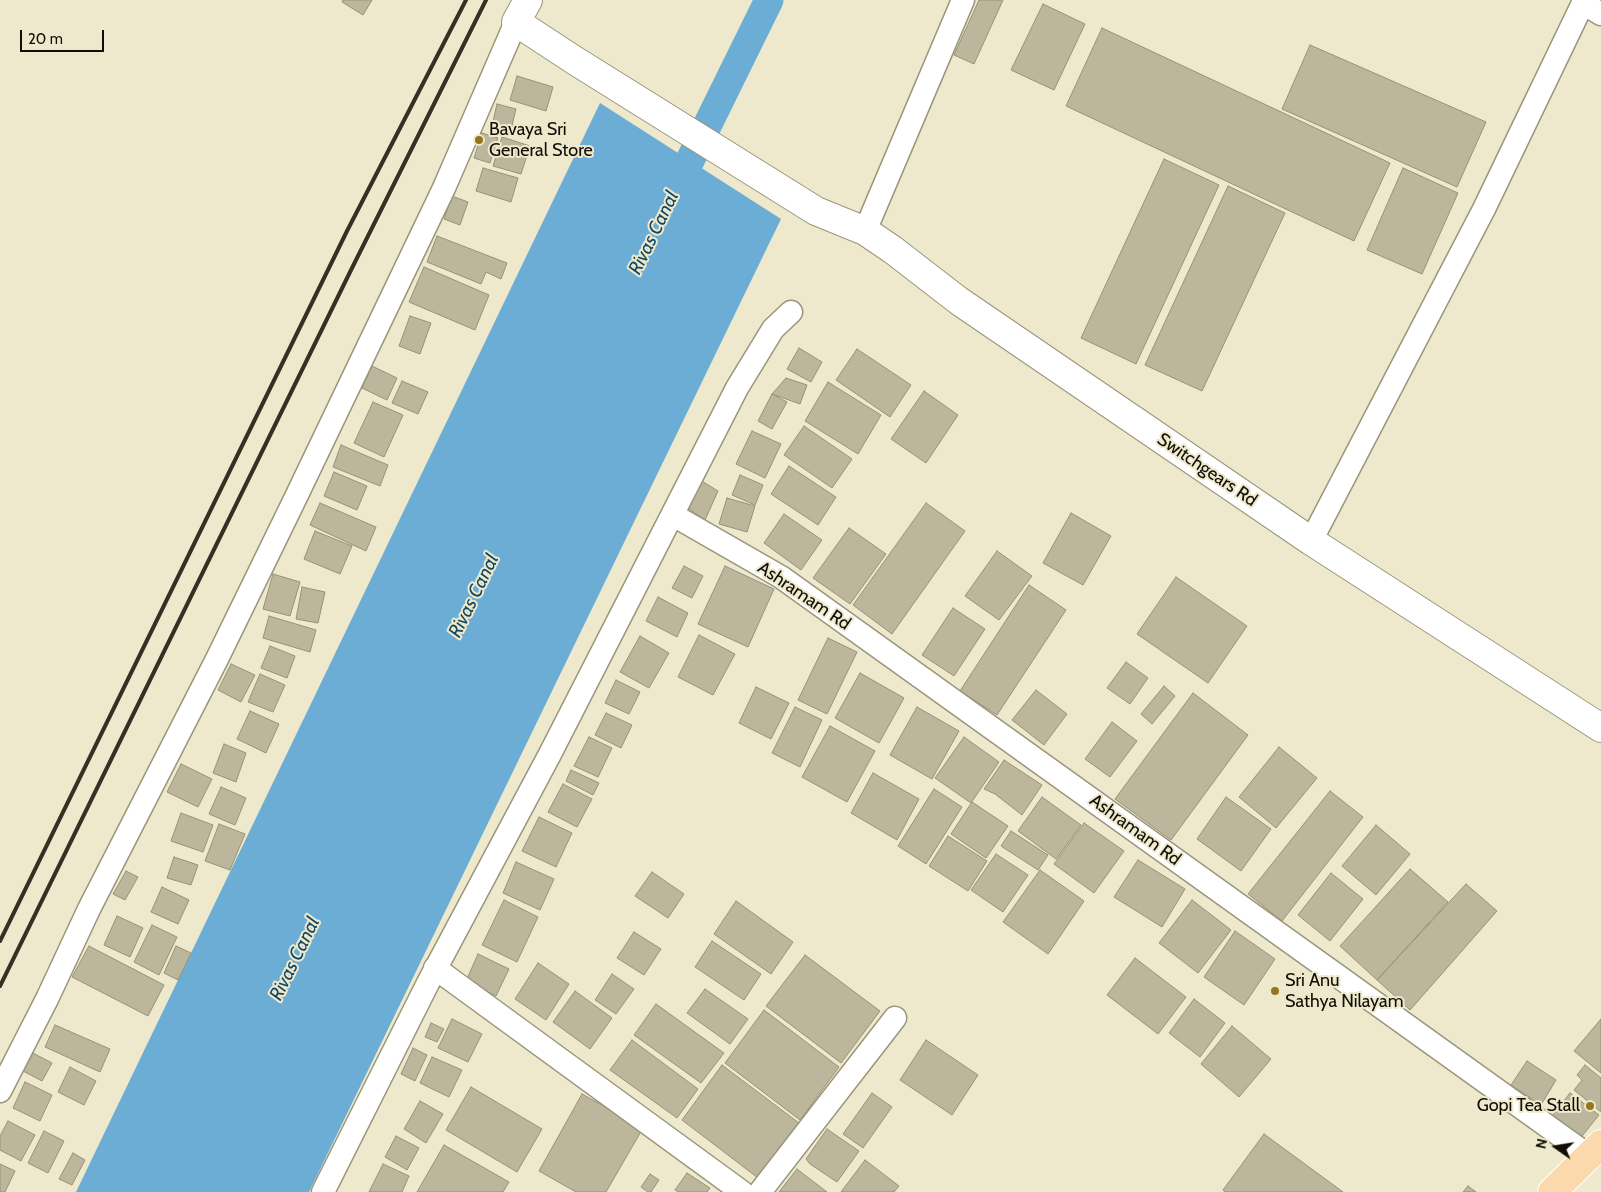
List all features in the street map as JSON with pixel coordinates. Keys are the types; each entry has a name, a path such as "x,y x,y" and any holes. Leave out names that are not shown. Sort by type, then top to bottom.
{"main road":[{"path":"1552,1192 1595,1150"}],"street":[{"path":"864,231 963,0"},
{"path":"1312,541 1484,209 1583,3 1601,14"},
{"path":"0,1091 47,999 89,909 217,659 300,488 444,188 522,11"},
{"name":"Switchgears Rd","path":"522,11 611,82 816,211 864,231 893,250 959,302 1312,541 1601,728"},
{"path":"323,1192 435,968 550,754 737,388 773,329 791,312"},
{"name":"Ashramam Rd","path":"673,515 781,577 1595,1150"},
{"path":"435,968 742,1192"},
{"path":"760,1192 895,1018"}],"water":[{"path":"600,103 781,219 309,1192 76,1192"}],"building":[{"path":"343,0 372,0 363,15 342,2"},
{"path":"979,0 1003,0 974,64 954,55"},
{"path":"1043,4 1085,24 1054,90 1011,70"},
{"path":"1102,28 1390,163 1354,241 1066,106"},
{"path":"1310,45 1486,122 1457,187 1282,109"},
{"path":"517,76 553,87 546,111 510,100"},
{"path":"497,104 516,109 510,134 491,130"},
{"path":"482,133 498,138 490,163 474,158"},
{"path":"502,137 530,146 521,174 493,166"},
{"path":"1164,159 1219,185 1136,364 1081,338"},
{"path":"483,168 518,178 511,202 476,191"},
{"path":"1403,168 1458,193 1422,274 1367,250"},
{"path":"1228,186 1285,213 1202,391 1145,365"},
{"path":"452,196 468,202 460,225 444,219"},
{"path":"437,236 507,263 501,279 486,272 481,284 427,262"},
{"path":"424,267 489,295 475,330 409,302"},
{"path":"410,316 431,323 420,354 399,346"},
{"path":"799,348 822,362 811,382 787,369"},
{"path":"857,349 911,385 890,417 836,380"},
{"path":"372,366 397,378 387,400 362,388"},
{"path":"786,378 807,385 800,404 772,394"},
{"path":"402,381 428,392 418,414 392,403"},
{"path":"828,382 881,415 858,454 805,421"},
{"path":"924,391 958,415 926,463 891,439"},
{"path":"772,394 787,402 772,429 758,421"},
{"path":"373,402 403,415 384,457 354,443"},
{"path":"804,426 852,459 832,488 784,455"},
{"path":"752,431 781,444 765,478 736,464"},
{"path":"341,445 388,465 380,486 333,467"},
{"path":"789,466 836,497 818,525 771,494"},
{"path":"334,472 367,486 357,510 324,496"},
{"path":"740,475 763,485 755,505 732,495"},
{"path":"700,480 718,491 705,520 686,507"},
{"path":"727,498 755,506 747,532 719,524"},
{"path":"320,503 376,527 366,551 310,525"},
{"path":"926,503 965,531 892,634 853,605"},
{"path":"1071,513 1111,536 1083,585 1043,563"},
{"path":"784,514 822,540 801,570 764,543"},
{"path":"849,528 886,554 850,604 813,578"},
{"path":"315,531 352,546 340,574 304,559"},
{"path":"997,551 1032,576 999,620 965,596"},
{"path":"684,566 703,576 692,598 672,588"},
{"path":"725,566 774,589 748,647 698,624"},
{"path":"273,574 300,582 290,616 263,609"},
{"path":"1176,577 1247,626 1208,683 1137,634"},
{"path":"1029,585 1066,610 997,715 960,691"},
{"path":"302,587 325,592 318,623 296,619"},
{"path":"658,597 688,613 677,637 646,621"},
{"path":"953,608 985,629 954,676 922,655"},
{"path":"269,616 316,630 310,652 263,638"},
{"path":"699,635 735,654 713,695 678,677"},
{"path":"640,636 669,653 649,688 620,672"},
{"path":"828,638 857,652 827,714 798,700"},
{"path":"270,646 295,656 287,678 261,668"},
{"path":"1126,662 1148,678 1130,704 1107,688"},
{"path":"231,664 255,675 241,702 218,690"},
{"path":"860,673 904,698 879,743 835,718"},
{"path":"260,674 285,685 273,712 248,702"},
{"path":"616,680 640,692 629,714 605,703"},
{"path":"1164,686 1175,696 1152,724 1141,714"},
{"path":"756,687 789,703 771,739 739,723"},
{"path":"1036,690 1067,714 1044,745 1012,720"},
{"path":"1193,693 1248,735 1171,840 1115,799"},
{"path":"795,707 822,720 800,767 772,753"},
{"path":"917,707 959,731 932,779 890,755"},
{"path":"250,711 279,724 266,753 237,739"},
{"path":"606,713 632,725 621,748 595,735"},
{"path":"1112,722 1137,741 1110,777 1085,759"},
{"path":"830,726 875,751 847,802 802,777"},
{"path":"589,737 612,748 598,777 574,766"},
{"path":"964,737 999,762 971,803 935,778"},
{"path":"224,744 246,753 236,782 213,773"},
{"path":"1279,747 1317,778 1276,828 1239,797"},
{"path":"1004,760 1042,785 1022,815 995,794 984,789"},
{"path":"181,764 212,779 198,807 167,792"},
{"path":"571,770 599,783 593,795 566,781"},
{"path":"873,773 919,799 897,840 851,813"},
{"path":"563,784 592,799 577,827 548,812"},
{"path":"221,787 246,798 235,825 209,814"},
{"path":"934,789 962,807 926,864 898,846"},
{"path":"1330,791 1363,817 1282,921 1248,894"},
{"path":"1042,797 1081,825 1056,859 1018,831"},
{"path":"1226,797 1271,829 1241,871 1197,839"},
{"path":"972,802 1008,826 986,858 951,834"},
{"path":"181,813 213,825 203,852 171,841"},
{"path":"539,817 572,833 556,867 522,851"},
{"path":"1084,823 1124,851 1094,893 1054,864"},
{"path":"219,824 245,834 230,870 205,861"},
{"path":"1376,825 1410,854 1376,895 1342,866"},
{"path":"1011,831 1048,855 1038,870 1001,846"},
{"path":"948,836 987,861 968,891 929,866"},
{"path":"996,854 1028,875 1003,912 971,890"},
{"path":"174,857 198,865 191,885 167,878"},
{"path":"1138,860 1185,889 1162,927 1114,897"},
{"path":"516,862 554,879 540,910 503,893"},
{"path":"1410,869 1448,902 1377,980 1340,946"},
{"path":"1040,870 1084,901 1048,954 1003,922"},
{"path":"126,871 138,877 125,900 113,894"},
{"path":"652,872 684,894 668,918 635,896"},
{"path":"1331,873 1363,899 1330,941 1298,915"},
{"path":"1466,884 1497,911 1410,1010 1377,980"},
{"path":"162,887 189,900 178,924 151,912"},
{"path":"504,900 538,917 517,962 482,945"},
{"path":"1192,900 1231,930 1198,973 1159,943"},
{"path":"736,901 793,942 771,974 714,934"},
{"path":"117,916 143,928 130,957 104,945"},
{"path":"152,925 177,937 159,975 134,962"},
{"path":"1235,931 1275,959 1244,1005 1204,977"},
{"path":"634,932 661,949 644,975 617,958"},
{"path":"712,941 761,974 744,1000 695,967"},
{"path":"89,946 164,985 148,1016 72,977"},
{"path":"176,946 191,953 178,980 164,973"},
{"path":"478,954 509,969 496,996 466,981"},
{"path":"805,955 880,1011 841,1063 766,1006"},
{"path":"1135,958 1186,997 1158,1034 1107,995"},
{"path":"538,963 569,984 546,1020 515,999"},
{"path":"612,974 634,989 616,1014 595,1000"},
{"path":"705,989 748,1019 730,1044 687,1013"},
{"path":"575,991 612,1018 590,1049 553,1022"},
{"path":"1194,999 1225,1023 1200,1057 1169,1033"},
{"path":"656,1004 724,1053 701,1083 634,1035"},
{"path":"764,1010 839,1067 800,1120 725,1063"},
{"path":"452,1019 482,1034 468,1062 438,1048"},
{"path":"1601,1019 1601,1073 1574,1051"},
{"path":"431,1023 444,1029 437,1042 425,1037"},
{"path":"55,1025 110,1049 100,1072 45,1047"},
{"path":"1232,1026 1271,1059 1239,1097 1201,1064"},
{"path":"632,1040 698,1089 677,1118 610,1070"},
{"path":"926,1040 978,1075 952,1115 900,1080"},
{"path":"413,1048 427,1055 415,1081 401,1074"},
{"path":"33,1053 52,1063 42,1081 23,1071"},
{"path":"432,1057 462,1070 449,1097 420,1083"},
{"path":"1527,1061 1556,1080 1541,1105 1511,1085"},
{"path":"722,1065 803,1126 762,1181 682,1120"},
{"path":"1585,1065 1601,1078 1601,1112 1574,1090 1582,1080 1577,1075"},
{"path":"70,1067 96,1081 84,1105 58,1092"},
{"path":"25,1082 52,1095 40,1121 13,1108"},
{"path":"471,1087 542,1129 517,1172 446,1130"},
{"path":"872,1093 892,1107 863,1148 843,1134"},
{"path":"1570,1093 1599,1115 1578,1141 1550,1119"},
{"path":"582,1094 643,1128 606,1192 576,1192 539,1171"},
{"path":"420,1101 443,1114 426,1143 404,1129"},
{"path":"8,1121 35,1135 21,1161 0,1150 0,1136"},
{"path":"827,1129 859,1151 837,1182 810,1164 806,1159"},
{"path":"44,1131 64,1141 48,1173 28,1163"},
{"path":"1264,1134 1343,1192 1225,1192 1223,1190"},
{"path":"396,1136 419,1148 407,1170 385,1157"},
{"path":"444,1145 509,1182 503,1192 417,1192"},
{"path":"73,1153 85,1160 72,1185 59,1179"},
{"path":"865,1160 899,1186 894,1192 841,1192"},
{"path":"0,1164 15,1171 5,1192 0,1192"},
{"path":"383,1164 409,1176 402,1192 369,1192"},
{"path":"797,1169 827,1192 779,1192"},
{"path":"687,1173 710,1188 707,1192 679,1192 675,1190"},
{"path":"650,1174 659,1180 651,1192 648,1192 641,1187"},
{"path":"1468,1186 1476,1192 1463,1192"}],"waterway":[{"name":"Rivas Canal","path":"673,195 769,0"}],"railway":[{"path":"0,941 347,231 466,0"},
{"path":"0,986 352,268 486,0"}],"place":[{"name":"Bavaya Sri General Store","path":"479,140"},
{"name":"Sri Anu Sathya Nilayam","path":"1275,991"},
{"name":"Gopi Tea Stall","path":"1590,1106"}]}
